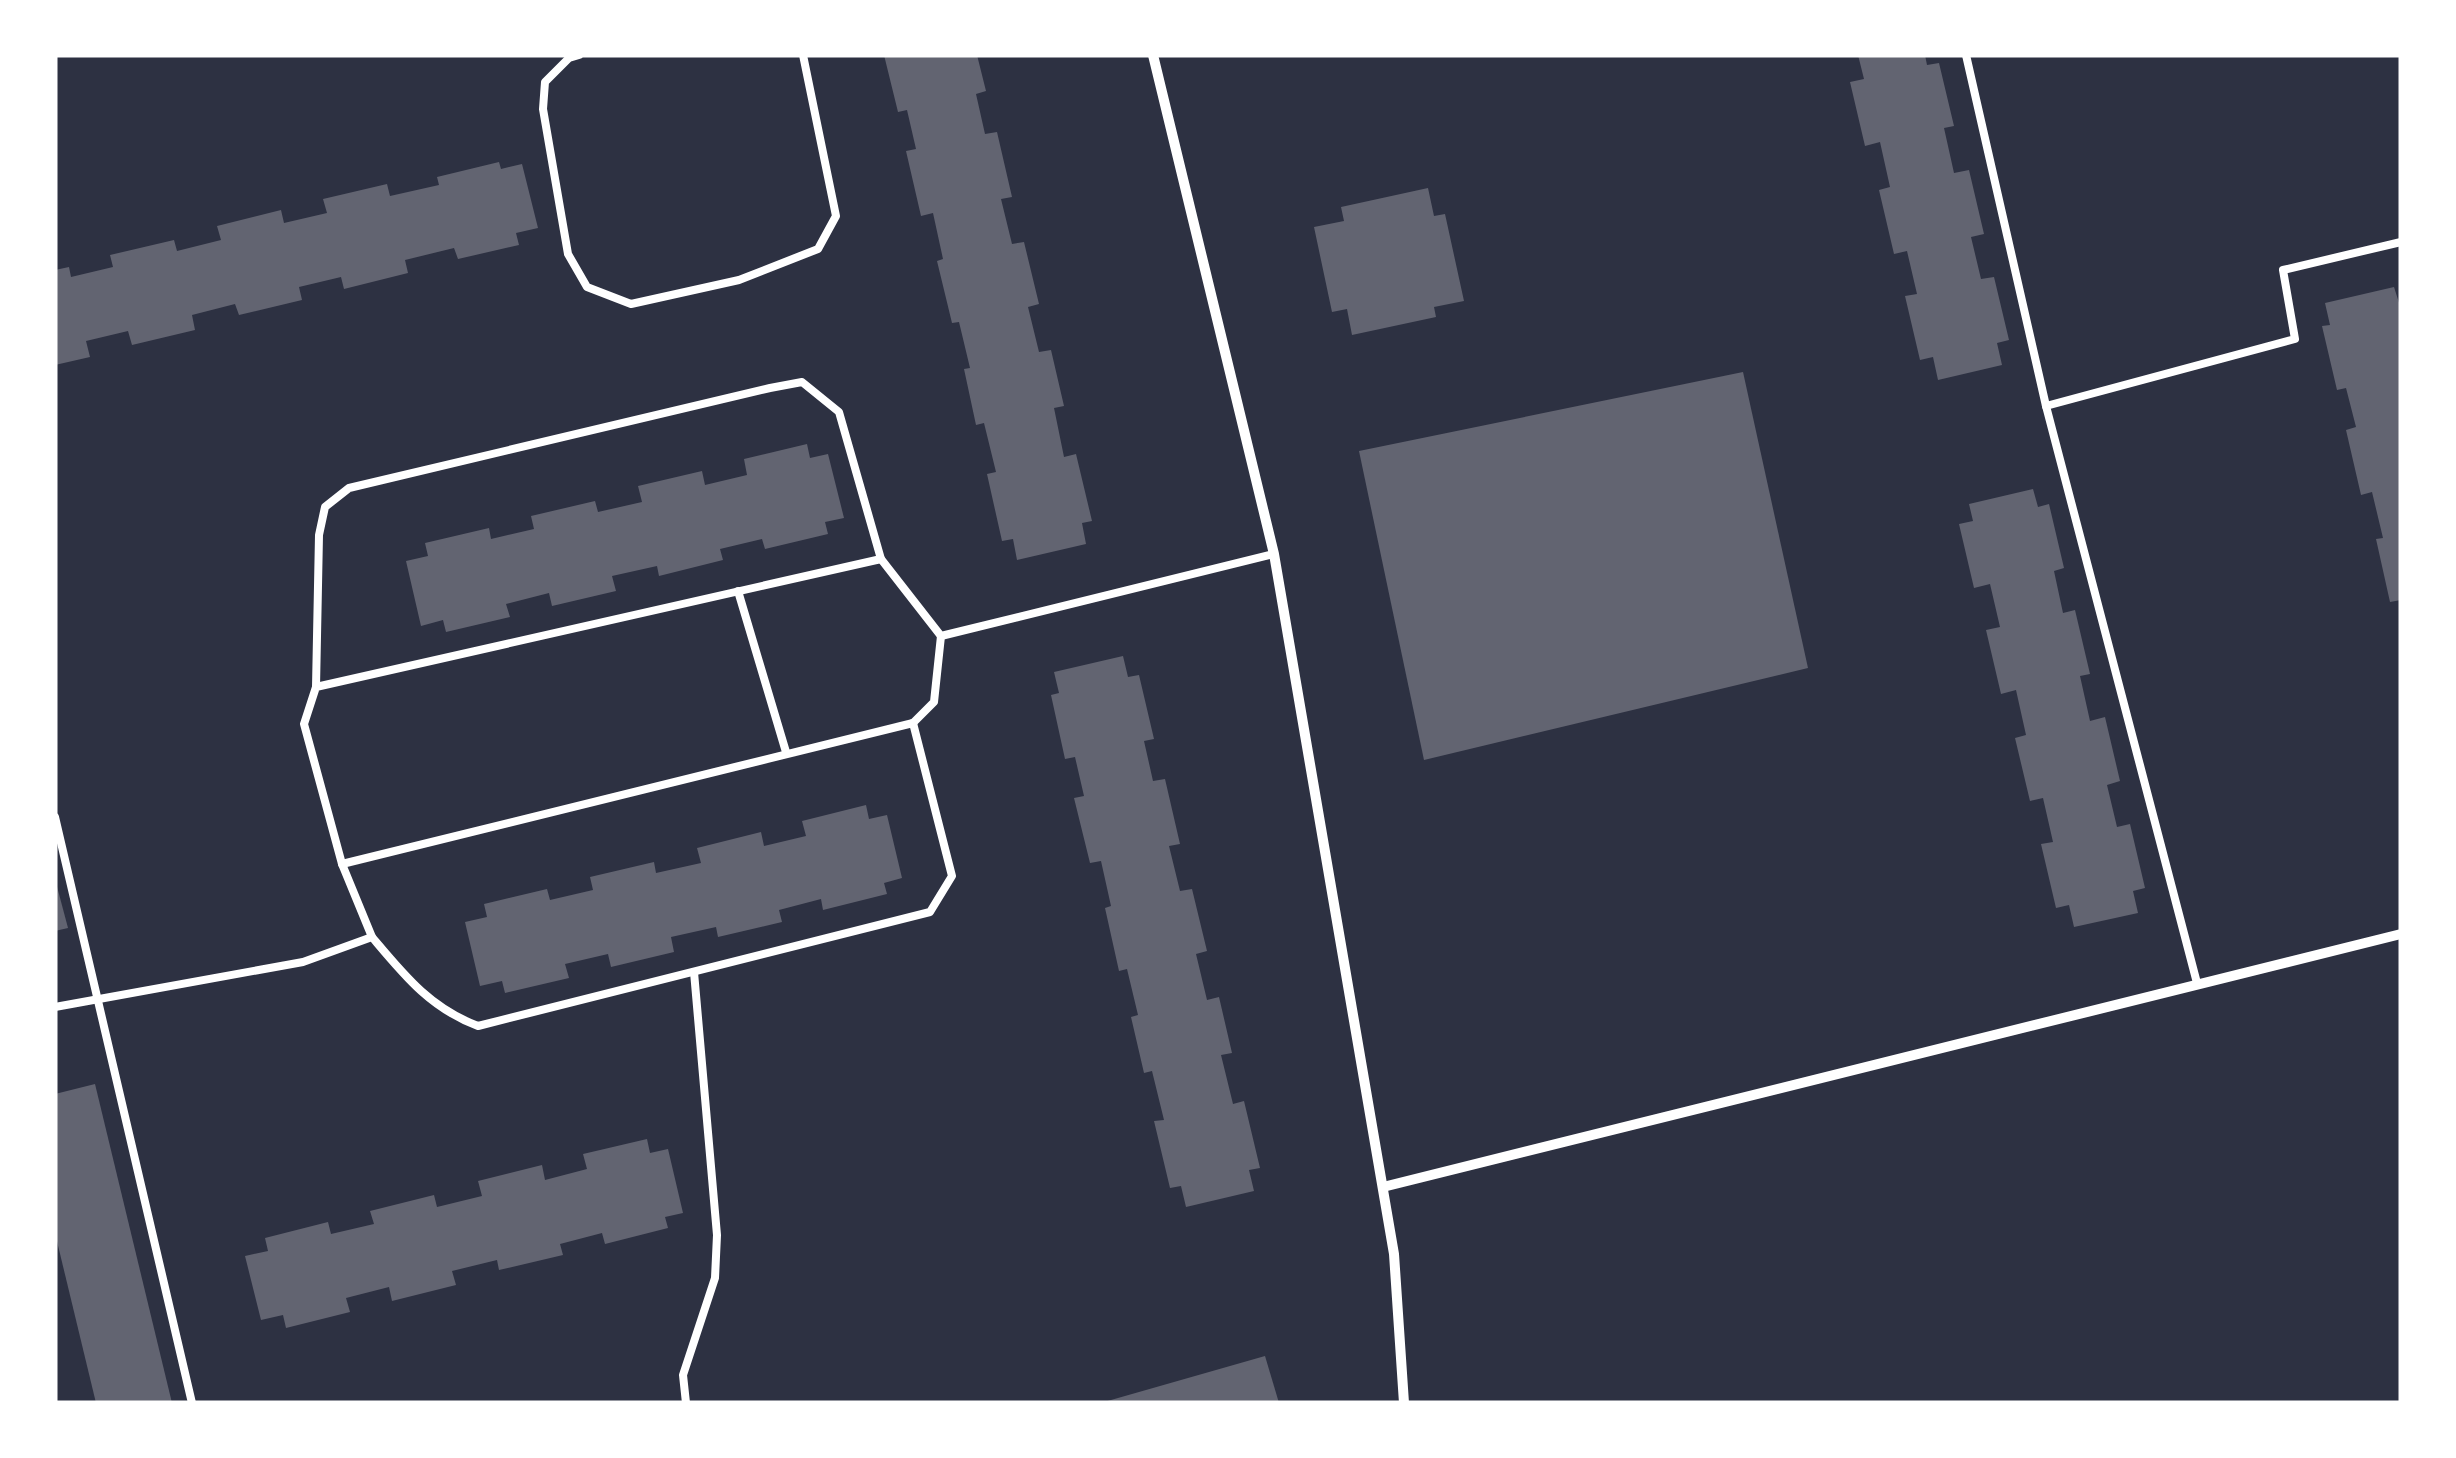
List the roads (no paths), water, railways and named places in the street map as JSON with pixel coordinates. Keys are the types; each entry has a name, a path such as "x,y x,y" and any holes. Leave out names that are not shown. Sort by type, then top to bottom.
{"street":[{"path":"1153,55 1274,554 1394,1254 1404,1403"},
{"path":"1383,1187 2401,934"}],"lane":[{"path":"578,55 569,58 545,82 543,110 568,254 587,287 631,304 739,280 818,249 836,216 803,55"},
{"path":"1966,55 2046,406 2197,983"},
{"path":"2046,406 2295,339 2283,270 2401,242"},
{"path":"342,864 786,752 913,724 934,702 941,636 882,559 840,412 802,382 349,488 325,506 319,536 316,687 304,724 342,864 372,937 415,988 445,1014 478,1026 930,912 952,876 913,724"},
{"path":"941,636 1274,554"},
{"path":"316,687 882,559"},
{"path":"738,591 786,752"},
{"path":"55,816 192,1403"},
{"path":"55,1007 303,962 372,937"},
{"path":"686,1403 683,1375 714,1278 716,1235 694,972"}]}
